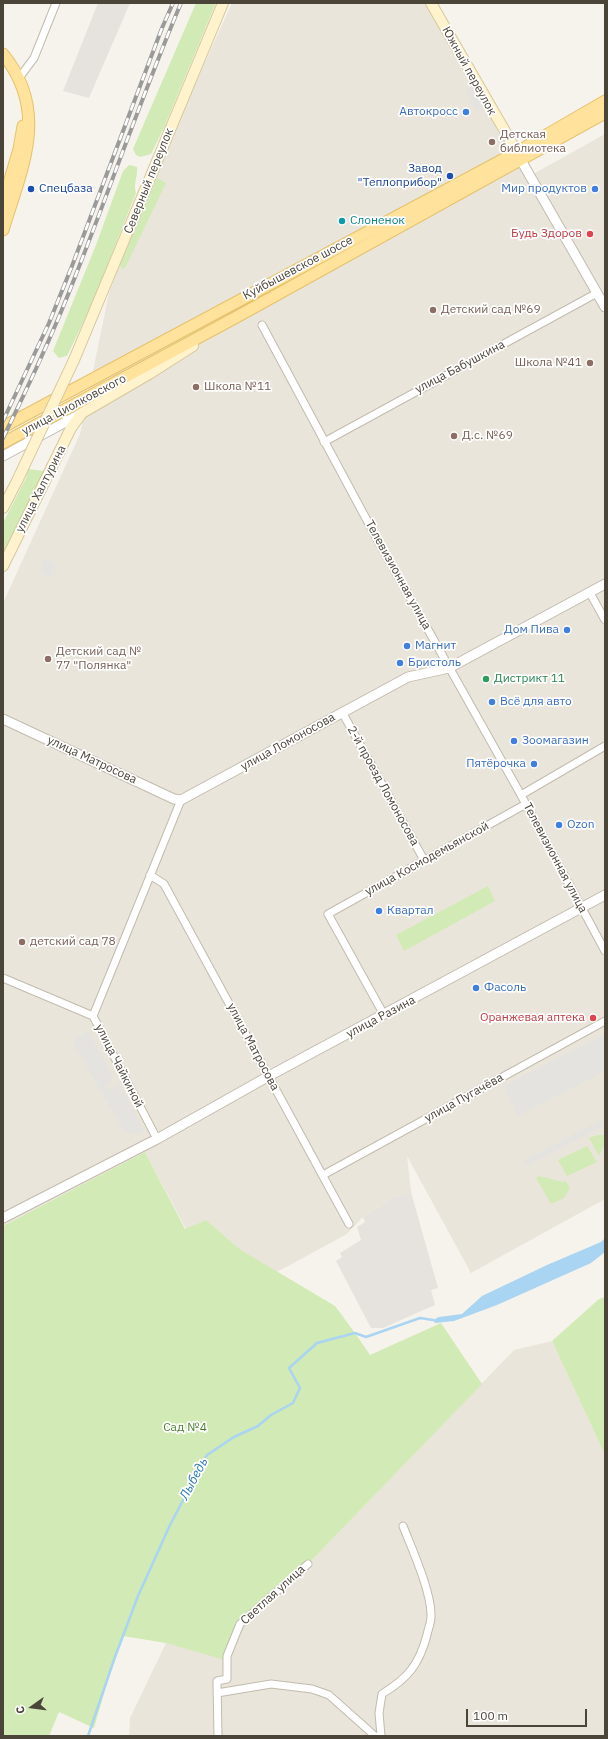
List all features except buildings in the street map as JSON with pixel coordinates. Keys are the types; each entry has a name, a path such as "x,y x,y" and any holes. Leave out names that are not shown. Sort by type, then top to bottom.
{"main road":[{"name":"Северный переулок","path":"3,508 74,360 223,3"},
{"name":"Южный переулок","path":"431,3 519,156"},
{"path":"3,54 19,78 27,98 30,115 30,128 24,159 3,230"},
{"path":"3,203 19,149 23,128 23,108 19,78"},
{"name":"Куйбышевское шоссе","path":"145,367 242,314 519,156 605,101"},
{"name":"Куйбышевское шоссе","path":"139,355 519,156 605,113"},
{"name":"Куйбышевское шоссе","path":"82,413 149,374 242,314"},
{"name":"улица Циолковского","path":"3,427 139,355"},
{"name":"улица Циолковского","path":"3,444 145,367"},
{"name":"улица Халтурина","path":"3,566 72,428 82,413"}],"street":[{"path":"19,78 34,58 56,3"},
{"path":"519,156 605,307"},
{"name":"улица Бабушкина","path":"324,442 597,293"},
{"name":"Телевизионная улица","path":"262,325 324,442 526,804 605,951"},
{"name":"Куйбышевское шоссе","path":"3,456 82,413"},
{"name":"улица Ломоносова","path":"181,800 408,677 449,668 605,584"},
{"path":"590,592 605,620"},
{"name":"2-й проезд Ломоносова","path":"342,712 424,860"},
{"name":"улица Матросова","path":"3,719 181,800"},
{"path":"521,795 605,746"},
{"path":"93,1016 181,800"},
{"name":"улица Космодемьянской","path":"384,1015 328,914 526,804"},
{"name":"улица Матросова","path":"150,875 164,884 349,1224"},
{"name":"улица Разина","path":"3,1218 157,1140 269,1076 605,895"},
{"name":"улица Чайкиной","path":"3,978 93,1016 157,1140"},
{"name":"улица Пугачёва","path":"323,1175 605,1020"},
{"path":"381,1736 379,1713 382,1694 399,1684 411,1671 422,1654 431,1617 425,1586 403,1526"},
{"name":"Светлая улица","path":"217,1693 217,1681 228,1679 227,1656 240,1624 308,1564"},
{"path":"218,1736 217,1693 271,1684 312,1689 329,1695 375,1736"}],"shaded area":[{"path":"98,3 130,3 89,98 63,91"},
{"path":"232,3 426,3 526,178 605,134 605,1199 471,1273 407,1156 411,1192 395,1197 363,1217 347,1234 277,1272 241,1250 206,1220 186,1229 145,1152 3,1226 3,603 80,434 109,293 154,174"},
{"path":"472,86 483,108 476,111 465,90"},
{"path":"45,558 57,564 50,578 39,572"},
{"path":"88,1031 114,1078 105,1086 108,1090 119,1084 144,1130 138,1134 125,1133 74,1045 77,1037"},
{"path":"605,1034 605,1071 518,1116 503,1086"},
{"path":"605,1118 605,1125 527,1166 524,1160"},
{"path":"411,1192 438,1288 431,1290 435,1305 383,1328 371,1328 336,1261 342,1257 340,1253 361,1240 357,1227 365,1222 363,1217 395,1197"},
{"path":"552,1341 605,1455 605,1736 129,1736 130,1718 166,1643 225,1659 240,1624 308,1564 514,1350"}],"green space":[{"path":"196,3 216,3 163,130 151,154 140,157 136,155 133,149"},
{"path":"129,165 137,167 135,186 136,193 92,304 67,356 59,358 53,351 96,245 123,171"},
{"path":"157,178 166,183 125,268 122,269 120,265"},
{"path":"28,469 44,471 3,555 3,523 26,478"},
{"path":"488,886 495,901 404,951 396,935"},
{"path":"598,1135 605,1135 605,1143 599,1156 589,1138"},
{"path":"587,1146 597,1162 567,1176 558,1160"},
{"name":"Сад №4","path":"145,1152 185,1229 206,1220 241,1250 335,1306 370,1355 441,1323 482,1384 308,1564 240,1624 225,1660 166,1643 123,1636 111,1669 94,1728 59,1712 49,1736 3,1736 3,1226"},
{"path":"539,1176 563,1182 566,1181 570,1188 564,1198 551,1204 536,1178"},
{"path":"605,1297 605,1455 552,1341 599,1299"}],"water":[{"path":"605,1238 605,1252 591,1263 497,1305 454,1321 435,1323 433,1320 439,1317 462,1314 482,1296 547,1265 601,1242"}],"waterway":[{"name":"Лыбедь","path":"88,1736 138,1596 170,1525 207,1455 234,1437 258,1426 271,1415 293,1403 300,1388 289,1368 317,1343 355,1333 366,1337 420,1318 433,1320"}],"railway":[{"path":"3,421 49,323 162,28 173,3"},
{"path":"3,438 59,318 153,71 181,3"}],"place":[{"name":"Автокросс","path":"466,112"},
{"name":"Детская библиотека","path":"492,142"},
{"name":"Завод \"Теплоприбор\"","path":"450,176"},
{"name":"Спецбаза","path":"31,189"},
{"name":"Мир продуктов","path":"595,189"},
{"name":"Слоненок","path":"342,221"},
{"name":"Будь Здоров","path":"590,234"},
{"name":"Детский сад №69","path":"433,310"},
{"name":"Школа №41","path":"590,363"},
{"name":"Школа №11","path":"196,387"},
{"name":"Д.с. №69","path":"454,436"},
{"name":"Дом Пива","path":"567,630"},
{"name":"Магнит","path":"407,646"},
{"name":"Детский сад № 77 \"Полянка\"","path":"48,659"},
{"name":"Бристоль","path":"400,663"},
{"name":"Дистрикт 11","path":"486,679"},
{"name":"Всё для авто","path":"492,702"},
{"name":"Зоомагазин","path":"514,741"},
{"name":"Пятёрочка","path":"534,764"},
{"name":"Ozon","path":"559,825"},
{"name":"Квартал","path":"379,911"},
{"name":"детский сад 78","path":"22,942"},
{"name":"Фасоль","path":"476,988"},
{"name":"Оранжевая аптека","path":"593,1018"}]}
